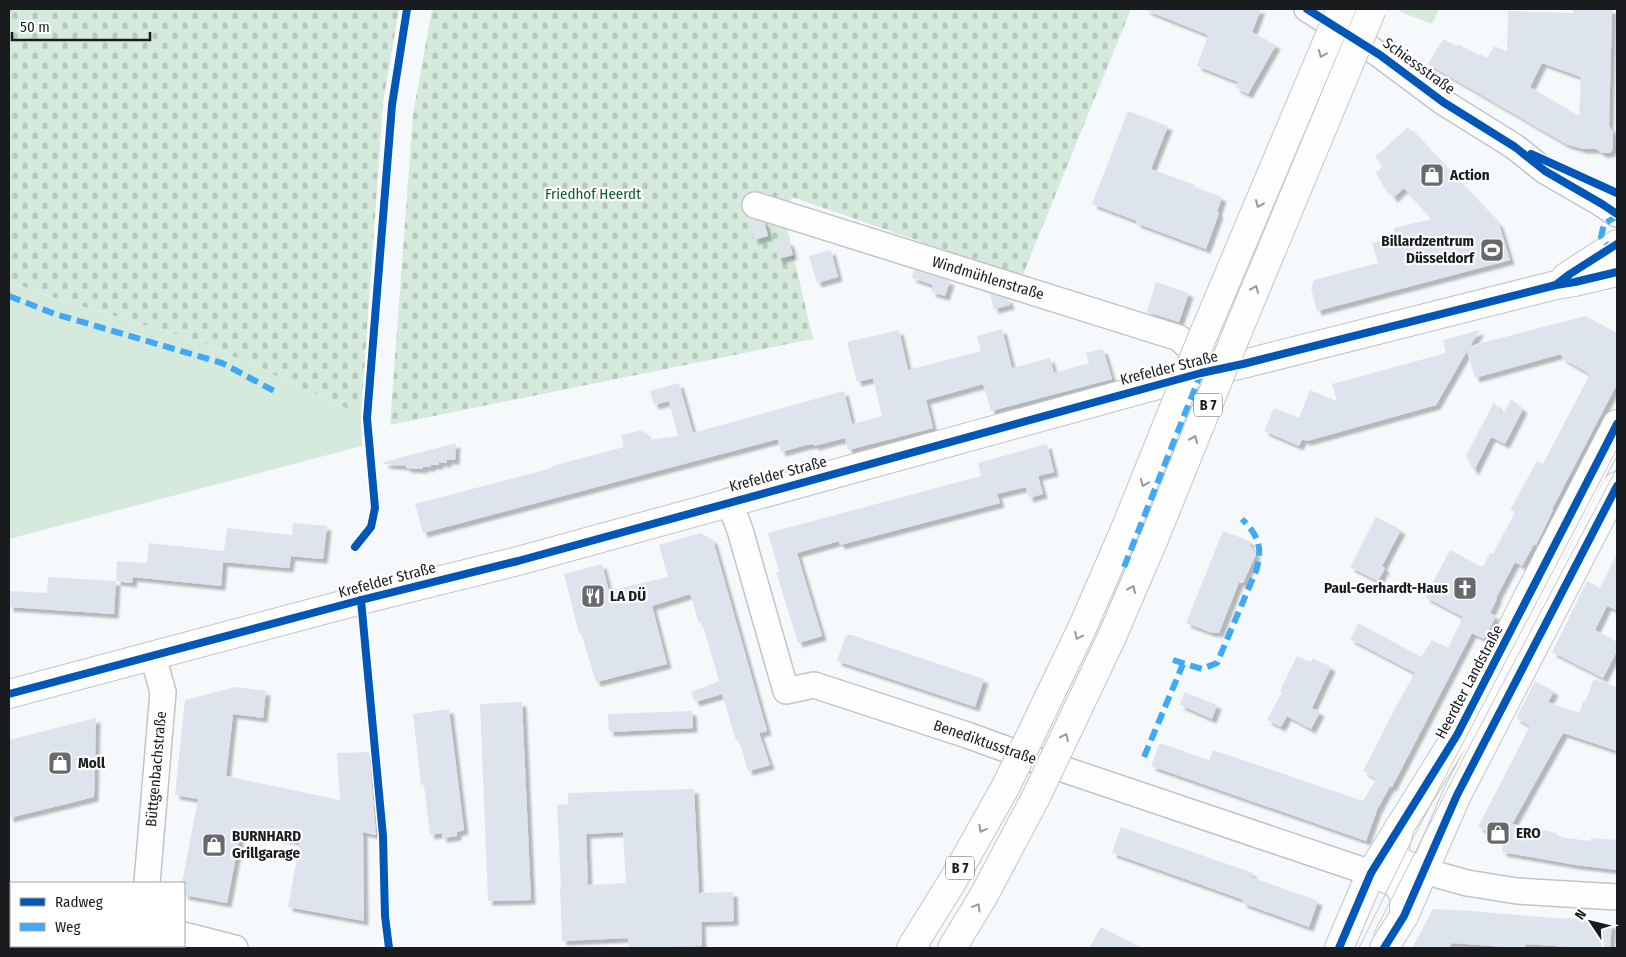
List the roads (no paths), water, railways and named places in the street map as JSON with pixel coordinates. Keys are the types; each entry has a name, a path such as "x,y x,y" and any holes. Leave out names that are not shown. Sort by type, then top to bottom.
{"main road":[{"name":"B 7","path":"911,948 952,882 1006,786 1083,626 1341,9"},
{"name":"B 7","path":"952,948 983,897 1036,797 1111,639 1372,9"},
{"name":"Krefelder Straße","path":"1556,285 1617,244"},
{"name":"Krefelder Straße","path":"9,694 361,600 518,561 729,501 1201,373 1556,285 1617,272"},
{"name":"Heerdter Landstraße","path":"1339,948 1371,873 1457,735 1617,424"},
{"path":"1384,948 1404,916 1457,795 1617,486"},
{"path":"1399,827 1394,850 1396,857 1401,862 1424,871"},
{"path":"1371,873 1392,881 1398,886 1403,893 1404,916"}],"street":[{"name":"Schiessstraße","path":"1307,9 1380,55 1443,102 1514,147 1545,171 1613,202"},
{"name":"Windmühlenstraße","path":"755,205 1179,338 1194,352 1201,373"},
{"name":"Benediktusstraße","path":"729,501 740,530 786,691 814,685 967,735 1371,873"},
{"name":"Büttgenbachstraße","path":"148,882 163,692 152,656"},
{"path":"1424,871 1467,883 1517,891 1617,897"},
{"path":"185,935 235,948"}],"tram line":[{"path":"1359,948 1410,844 1617,449"},
{"path":"1373,935 1466,753 1617,468"}],"place":[{"name":"Action","path":"1432,175"},
{"name":"Billardzentrum Düsseldorf","path":"1492,250"},
{"name":"Paul-Gerhardt-Haus","path":"1465,588"},
{"name":"LA DÜ","path":"593,596"},
{"name":"Moll","path":"60,763"},
{"name":"ERO","path":"1498,833"},
{"name":"BURNHARD Grillgarage","path":"214,845"}],"park label":[{"name":"Friedhof Heerdt","path":"593,194"}]}
